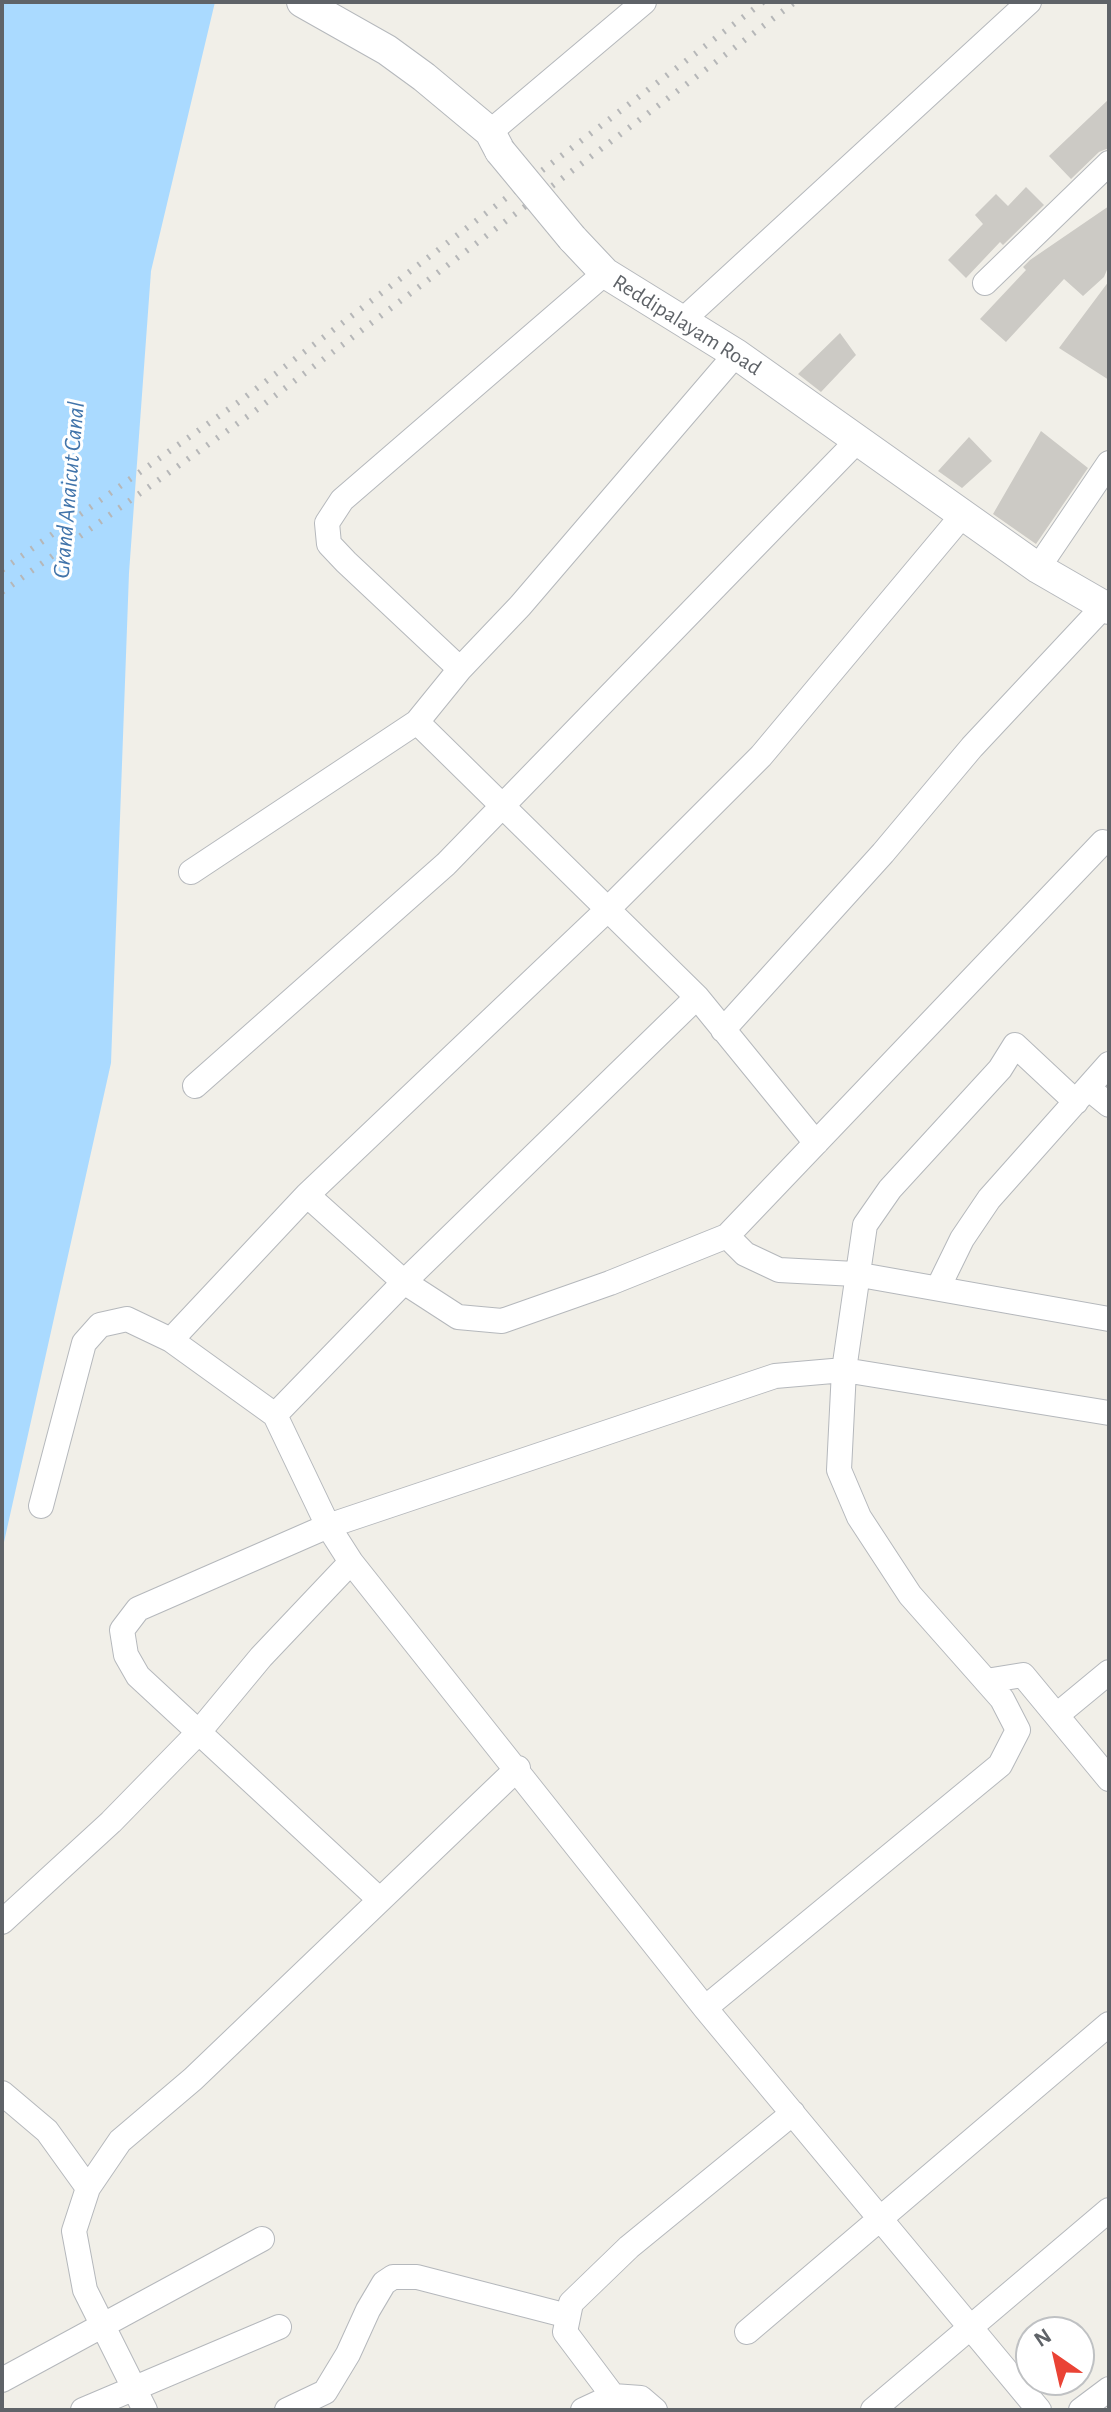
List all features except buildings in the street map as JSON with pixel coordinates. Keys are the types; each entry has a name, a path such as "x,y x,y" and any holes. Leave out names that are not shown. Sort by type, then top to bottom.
{"street":[{"path":"495,141 644,2"},
{"path":"684,319 1029,2"},
{"name":"Reddipalayam Road","path":"309,3 387,50 495,141 572,238 605,273 684,319 858,440 961,517 1038,568 1107,608"},
{"path":"985,283 1109,163"},
{"path":"460,669 329,544 327,523 342,500 605,273"},
{"path":"191,872 417,722 736,354"},
{"path":"195,1086 446,864 858,440"},
{"path":"1038,568 1109,463"},
{"path":"171,1340 307,1195 606,911 761,756 961,517"},
{"path":"723,1030 883,853 972,747 1107,608"},
{"path":"417,722 501,808 697,997 816,1143"},
{"path":"307,1195 404,1282 458,1317 502,1321 610,1283 727,1236 1103,842"},
{"path":"275,1415 404,1282 697,997"},
{"path":"705,2008 1000,1765 1018,1730 1002,1699 910,1595 859,1517 839,1470 844,1370 855,1274 865,1225 890,1189 1000,1069 1015,1045 1082,1095 1109,1105"},
{"path":"938,1288 962,1239 989,1199 1109,1064"},
{"path":"727,1236 745,1254 779,1270 855,1274 1109,1319"},
{"path":"41,1506 84,1343 100,1325 127,1319 171,1340 275,1415 328,1526 351,1562 518,1768 705,2008 1039,2410"},
{"path":"380,1900 138,1676 126,1655 122,1630 138,1609 328,1526 775,1376 844,1370 1109,1413"},
{"path":"2,1922 111,1822 198,1733 261,1657 351,1562"},
{"path":"1057,1715 1109,1672"},
{"path":"986,1681 1023,1675 1109,1779"},
{"path":"145,2410 85,2290 74,2231 88,2188 120,2141 193,2079 518,1768"},
{"path":"747,2332 1109,2024"},
{"path":"2,2093 47,2131 88,2188"},
{"path":"613,2396 565,2332 571,2303 629,2247 793,2113"},
{"path":"873,2410 1109,2210"},
{"path":"2,2380 262,2239"},
{"path":"287,2410 325,2392 348,2354 368,2310 384,2283 393,2277 417,2277 568,2316"},
{"path":"83,2410 279,2327"},
{"path":"1081,2410 1109,2389"},
{"path":"583,2410 613,2396 641,2398 655,2410"}],"water":[{"name":"Grand Anaicut Canal","path":"3,2 215,2 151,271 129,573 111,1063 2,1551"}],"railway":[{"path":"2,570 240,401 763,2"},
{"path":"2,592 255,411 795,2"}]}
